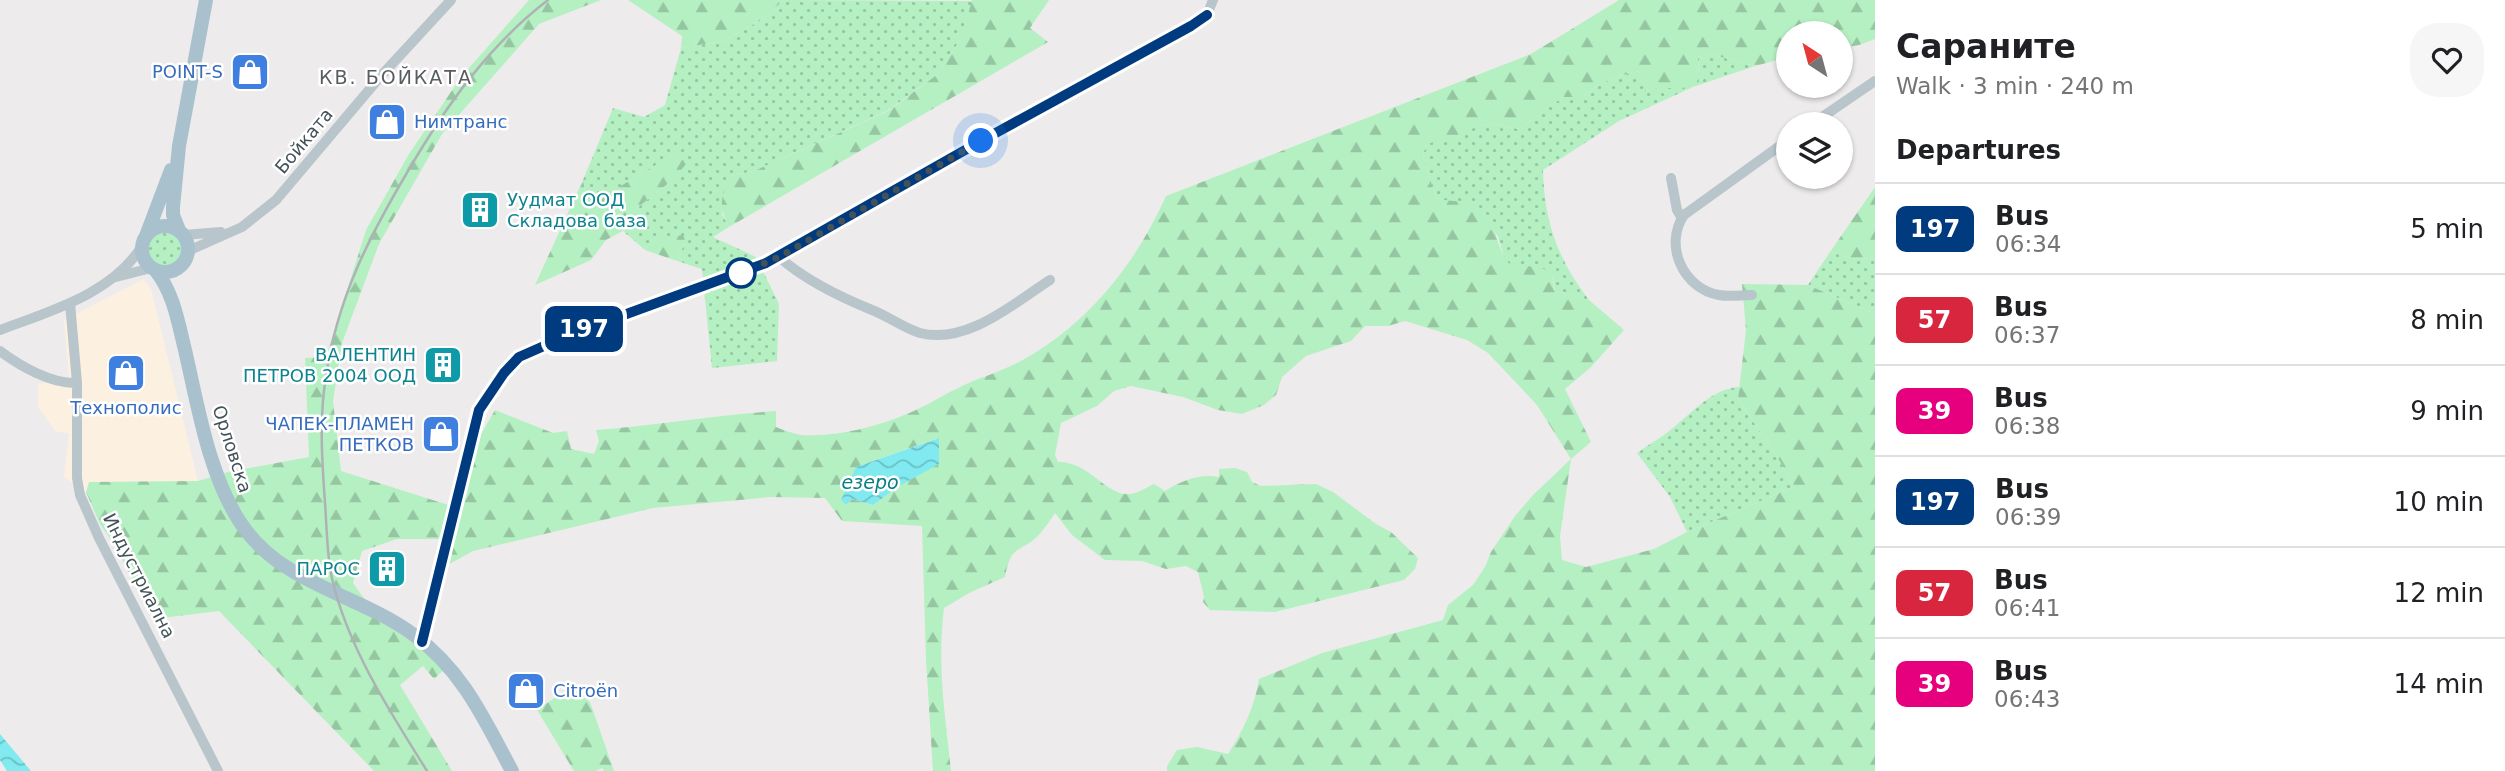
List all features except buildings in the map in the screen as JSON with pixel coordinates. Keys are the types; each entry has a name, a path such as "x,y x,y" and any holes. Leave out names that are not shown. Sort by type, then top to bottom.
{"main road":[{"path":"179,146 144,241 143,258 154,270 170,272 177,269 187,254 173,207 179,146 205,0"},
{"path":"144,241 151,230 165,226 181,232"},
{"name":"Орловска","path":"173,302 177,280 187,254"},
{"name":"Орловска","path":"154,270 166,284 173,302 195,394 225,496 243,526 262,549 309,581 397,625 450,666 466,687 512,771"}],"street":[{"name":"Бойката","path":"187,254 242,227 276,200 380,77 451,0"},
{"path":"422,642 479,410 511,364 541,345 779,257 969,147 1200,21 1207,15 1213,0"},
{"path":"1830,112 1875,81"},
{"path":"1752,295 1716,295 1688,278 1682,270 1676,247 1677,228 1682,218 1719,188 1776,148"},
{"path":"1671,178 1677,210 1682,218"},
{"name":"Бойката","path":"181,232 231,231"},
{"path":"0,330 70,303 110,279 132,261 144,241"},
{"path":"779,257 791,267 847,299 910,329 933,334 968,329 992,318 1050,279"},
{"path":"110,279 154,270"},
{"name":"Индустриална","path":"70,303 77,383 77,478 80,495 99,538 218,771"},
{"path":"0,351 62,384 77,383"}],"shaded area":[{"path":"144,279 151,289 198,481 90,482 86,492 64,477 69,433 56,432 38,407 38,384 69,378 64,320"}],"green space":[{"path":"529,0 601,0 539,24 442,134 379,244 342,343 333,401 341,471 461,509 480,436 495,410 553,433 567,431 571,449 594,454 599,441 596,430 776,411 776,427 799,434 832,434 878,425 925,406 966,384 1021,361 1068,329 1088,311 1124,269 1140,246 1166,196 1531,54 1619,0 1875,0 1875,39 1859,45 1853,46 1853,21 1776,21 1776,60 1755,66 1710,54 1698,57 1699,85 1645,91 1639,71 1609,80 1583,97 1563,97 1519,129 1494,124 1477,126 1450,141 1426,143 1423,156 1436,198 1466,202 1479,207 1491,222 1502,251 1512,266 1548,271 1552,276 1555,291 1589,300 1624,330 1591,367 1565,389 1591,442 1571,459 1537,405 1488,353 1467,340 1405,321 1388,326 1365,326 1351,341 1306,356 1282,377 1276,395 1264,405 1242,414 1131,386 1114,391 1097,406 1061,423 1055,455 1058,462 1079,467 1120,493 1134,493 1154,484 1165,491 1191,479 1219,477 1219,469 1235,468 1247,472 1252,482 1261,486 1316,484 1333,492 1391,532 1418,558 1415,569 1404,580 1275,612 1210,610 1203,602 1198,572 1186,566 1166,569 1142,561 1105,560 1072,535 1055,513 1038,536 1013,554 1005,577 944,608 942,670 951,771 933,771 922,526 842,521 825,498 771,497 653,508 473,551 444,567 442,539 397,539 362,551 353,583 363,597 385,620 447,667 434,679 423,666 400,685 452,771 374,771 219,611 153,619 115,546 100,524 86,492 89,482 198,481 228,472 309,457 305,358 326,357 366,230 409,154 461,77","holes":["938,438 899,486 873,505 851,499 856,467"]},
{"path":"628,0 783,0 765,18 723,41 681,48 682,36"},
{"path":"783,0 973,1 962,37 938,74 887,111 754,171 730,176 722,214 729,227 713,237 756,257 779,304 777,361 712,368 702,269 683,263 678,255 686,243 652,239 645,250 623,231 630,227 637,208 670,182 676,153 609,194 590,200 586,198 583,180 613,108 644,117 665,105 681,48 723,41 765,18"},
{"path":"972,0 1049,0 1030,28 1048,42 729,227 722,202 730,176 754,171 888,111 938,74 962,37"},
{"path":"1710,54 1755,66 1699,85 1698,57"},
{"path":"1639,71 1646,91 1657,87 1693,87 1619,121 1543,170 1546,206 1555,239 1569,270 1589,300 1555,291 1553,277 1525,266 1512,266 1505,261 1498,236 1470,203 1436,198 1423,156 1426,143 1450,140 1477,126 1494,124 1519,129 1563,97 1583,97 1609,80"},
{"path":"688,152 688,162 670,182 637,208 630,227 606,240 591,260 535,285 583,180 586,197 590,200 609,193 676,153"},
{"path":"1875,187 1875,259 1851,258 1830,252"},
{"path":"165,231 177,237 183,249 177,261 165,267 153,261 147,249 153,237"},
{"path":"683,235 686,243 678,255 683,263 645,250 652,239"},
{"path":"1830,252 1851,258 1875,259 1875,314 1808,285"},
{"path":"1742,284 1808,285 1875,314 1875,771 1167,771 1167,766 1177,750 1197,747 1228,754 1248,718 1259,679 1322,653 1443,620 1448,605 1473,585 1515,516 1571,459 1560,536 1562,560 1586,567 1654,549 1687,532 1794,487 1738,399 1746,330"},
{"path":"1739,387 1738,399 1794,487 1687,532 1670,497 1637,453 1712,396"},
{"path":"570,687 590,702 614,771 604,771 602,768 596,771 574,771 537,710"}],"water":[{"name":"езеро","path":"939,438 939,464 899,486 873,505 852,499 846,505 841,500 856,467"},
{"path":"0,734 31,771 7,771 0,760"}],"railway":[{"path":"427,771 386,705 362,659 334,587 328,545 322,455 322,408 326,376 338,321 356,269 408,171 437,123 487,57 548,0"}],"bus line":[{"name":"197","path":"422,642 479,410 504,373 519,357 541,345 779,257 1207,15"}],"place":[{"name":"POINT-S","path":"250,72"},
{"name":"Нимтранс","path":"387,122"},
{"name":"Уудмат ООД Складова база","path":"480,210"},
{"name":"ВАЛЕНТИН ПЕТРОВ 2004 ООД","path":"443,365"},
{"name":"Технополис","path":"126,373"},
{"name":"ЧАПЕК-ПЛАМЕН ПЕТКОВ","path":"441,434"},
{"name":"ПАРОС","path":"387,569"},
{"name":"Citroën","path":"526,691"}],"district":[{"name":"КВ. БОЙКАТА","path":"396,77"}],"route":[{"path":"741,273 779,257 981,141"}]}
